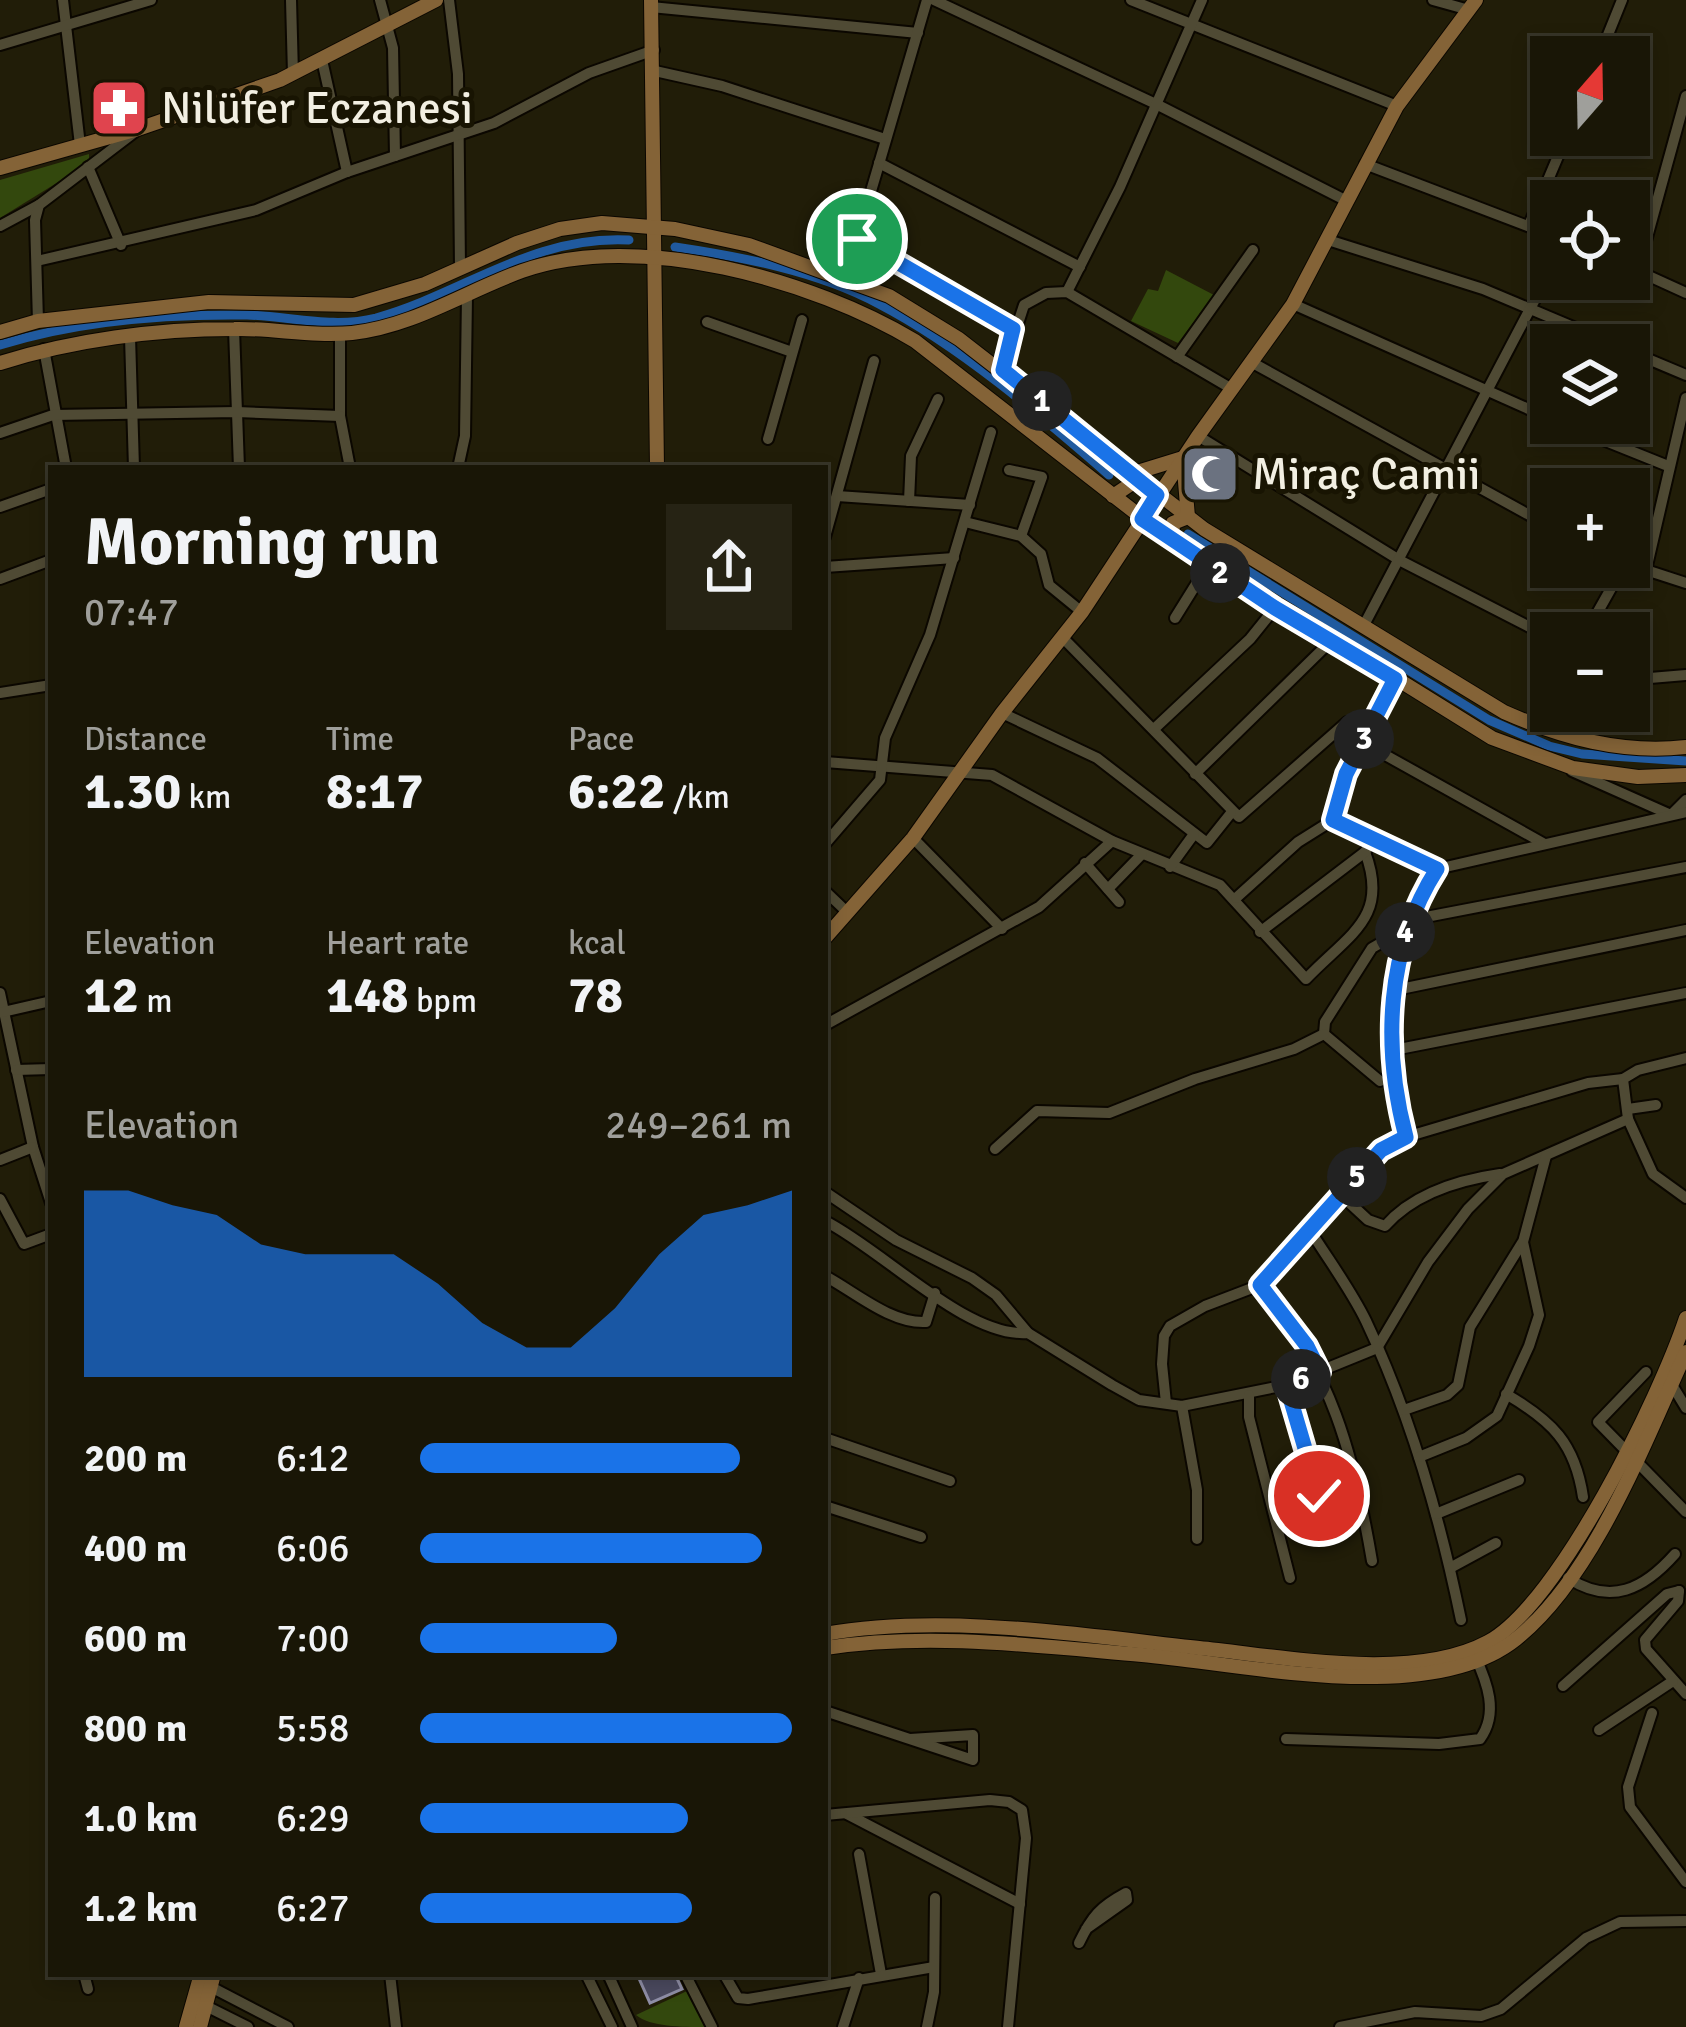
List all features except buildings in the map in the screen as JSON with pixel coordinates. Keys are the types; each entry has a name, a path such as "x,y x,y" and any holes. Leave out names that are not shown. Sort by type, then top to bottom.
{"main road":[{"path":"0,168 138,129 293,74 436,0"},
{"path":"651,4 657,465"},
{"path":"828,934 913,838 1082,612 1157,495 1293,304 1397,106 1472,5"},
{"path":"626,255 637,240 628,223"},
{"path":"0,332 38,321 209,302 354,305 560,229 628,223 749,245 889,296 1003,370 1188,517 1504,712 1551,732 1614,748 1686,747"},
{"path":"673,260 666,244 675,230"},
{"path":"0,363 44,350 234,328 340,334 415,318 560,260 626,255 673,260 785,285 893,328 952,366 1172,541 1492,738 1552,763 1639,777 1686,776"},
{"path":"1131,474 1183,458"},
{"path":"1183,458 1188,517"},
{"path":"1112,496 1131,484 1131,474"},
{"path":"1172,541 1173,523 1188,517"},
{"path":"828,1634 893,1628 1033,1631 1346,1662 1400,1662 1474,1653 1515,1640 1605,1525 1686,1318"},
{"path":"1660,1375 1686,1352"},
{"path":"828,1648 874,1643 1006,1644 1373,1676 1446,1670 1525,1612 1633,1455"},
{"path":"186,2027 200,1977"},
{"path":"200,2027 213,1981"}],"street":[{"path":"64,0 80,145"},
{"path":"0,45 151,0"},
{"path":"291,0 293,74"},
{"path":"380,0 393,48 395,156"},
{"path":"449,0 458,74 460,268"},
{"path":"832,272 857,239 930,0 1158,104 1347,200"},
{"path":"1132,0 1397,106"},
{"path":"1067,292 1158,104 1202,0"},
{"path":"1433,0 1472,5"},
{"path":"1607,36 1622,0"},
{"path":"651,4 918,33"},
{"path":"37,261 256,209 347,172 494,123 589,73 654,50"},
{"path":"322,60 347,172"},
{"path":"655,71 722,86 885,139"},
{"path":"1650,215 1686,96"},
{"path":"0,226 39,205 138,129"},
{"path":"1365,164 1529,225 1558,156"},
{"path":"879,163 1080,267"},
{"path":"88,167 121,244"},
{"path":"38,321 39,205"},
{"path":"857,239 1013,329"},
{"path":"1328,240 1566,324"},
{"path":"1178,358 1253,250"},
{"path":"1650,276 1686,293"},
{"path":"1003,370 1024,304 1046,293 1067,292 1232,389"},
{"path":"459,465 465,436 466,296"},
{"path":"1363,627 1535,300"},
{"path":"1293,304 1530,410"},
{"path":"768,439 802,320"},
{"path":"707,322 792,352"},
{"path":"234,328 239,465"},
{"path":"340,334 340,416 349,465"},
{"path":"130,338 134,465"},
{"path":"44,350 65,465"},
{"path":"1650,359 1686,374"},
{"path":"828,527 874,362"},
{"path":"1251,362 1530,515"},
{"path":"1650,551 1686,398"},
{"path":"909,502 911,456 938,399"},
{"path":"0,433 53,415 237,412 340,416"},
{"path":"828,841 880,780 885,738 930,635 991,432"},
{"path":"1198,436 1401,561 1530,627"},
{"path":"1613,444 1668,466"},
{"path":"1009,470 1042,477 1021,536"},
{"path":"828,480 840,482"},
{"path":"0,507 48,490"},
{"path":"837,496 970,505"},
{"path":"965,522 1021,536 1041,554 1049,585 1082,612"},
{"path":"828,567 954,558"},
{"path":"0,579 48,561"},
{"path":"1174,618 1208,565"},
{"path":"1650,571 1686,583"},
{"path":"1154,729 1250,639 1275,608"},
{"path":"1062,637 1239,818 1347,722"},
{"path":"1195,774 1331,641"},
{"path":"1650,678 1686,675"},
{"path":"1236,898 1298,842 1333,820 1346,774 1395,679"},
{"path":"0,693 48,685"},
{"path":"1002,713 1097,758 1207,843 1231,813"},
{"path":"1362,742 1543,843"},
{"path":"828,762 992,775 1112,841 1220,885 1306,979 1367,916 1376,899 1369,846"},
{"path":"1552,763 1671,814"},
{"path":"1671,814 1686,800"},
{"path":"1333,820 1369,846 1437,869 1686,812"},
{"path":"1170,867 1194,834"},
{"path":"913,838 1002,929"},
{"path":"828,1022 1040,908 1112,841"},
{"path":"1260,932 1369,846"},
{"path":"1108,889 1142,854"},
{"path":"1085,863 1120,902"},
{"path":"1324,1034 1325,1022 1372,948 1426,917 1686,867"},
{"path":"1406,1137 1391,991 1407,926 1437,869"},
{"path":"828,894 847,912"},
{"path":"1391,991 1686,930"},
{"path":"0,993 33,1148 48,1194"},
{"path":"1394,1050 1686,993"},
{"path":"3,1012 48,1002"},
{"path":"1324,1034 1380,1081"},
{"path":"995,1149 1037,1111 1109,1112 1294,1049 1324,1034"},
{"path":"1166,1403 1162,1364 1164,1336 1170,1326 1204,1306 1260,1285 1308,1226 1381,1150 1406,1137 1686,1058"},
{"path":"16,1070 48,1069"},
{"path":"1622,1079 1628,1114 1653,1174 1686,1198"},
{"path":"1341,1196 1368,1220 1385,1226 1426,1195 1461,1180 1503,1174 1656,1105"},
{"path":"0,1160 33,1148"},
{"path":"1419,1457 1466,1438 1497,1415 1506,1394 1539,1315 1523,1242 1527,1213 1546,1156"},
{"path":"828,1194 896,1240 972,1278 996,1295 1028,1333 1139,1400 1182,1406 1286,1384 1377,1348 1428,1262 1468,1209 1503,1174"},
{"path":"0,1199 24,1244 48,1235"},
{"path":"828,1223 985,1328 1028,1333"},
{"path":"1308,1226 1365,1319 1404,1410 1436,1514 1461,1620"},
{"path":"1404,1410 1448,1395 1457,1385 1470,1327 1523,1242"},
{"path":"828,1278 867,1302 916,1323 926,1322 934,1293"},
{"path":"1260,1285 1307,1346 1343,1428 1372,1561"},
{"path":"1686,1408 1660,1375 1598,1422 1686,1512"},
{"path":"1286,1384 1319,1496"},
{"path":"1506,1394 1534,1410 1559,1434 1578,1462 1582,1497"},
{"path":"1249,1395 1249,1417 1290,1578"},
{"path":"1182,1406 1197,1490 1198,1539"},
{"path":"828,1439 950,1481"},
{"path":"1436,1514 1519,1480"},
{"path":"828,1507 921,1537"},
{"path":"1450,1568 1496,1543"},
{"path":"1568,1578 1586,1589 1625,1593 1661,1573 1675,1554"},
{"path":"1661,1573 1683,1594"},
{"path":"1563,1686 1667,1594 1683,1594"},
{"path":"1683,1594 1645,1640 1646,1649 1686,1694"},
{"path":"1286,1739 1439,1744 1480,1738 1492,1717 1486,1681 1474,1653"},
{"path":"1599,1730 1673,1681"},
{"path":"828,1712 973,1760 973,1735 910,1739"},
{"path":"1652,1713 1628,1787 1630,1807 1686,1882"},
{"path":"828,1814 990,1801 1019,1807 1026,1817 1008,2027"},
{"path":"845,1813 1020,1904"},
{"path":"859,1854 881,1974"},
{"path":"927,2027 935,1898"},
{"path":"1340,2027 1415,2012 1481,2017 1501,2009 1586,1938 1620,1922 1686,1921"},
{"path":"1079,1943 1086,1929"},
{"path":"726,1977 738,1998 934,1967"},
{"path":"85,1977 88,1988"},
{"path":"390,1977 396,2027"},
{"path":"587,1977 612,2027"},
{"path":"609,1977 632,2027"},
{"path":"687,1977 712,2027"},
{"path":"799,1977 801,1989"},
{"path":"843,2027 859,1978"},
{"path":"213,1981 288,2027"},
{"path":"206,2006 248,2027"}],"green space":[{"path":"89,154 89,163 0,218 0,180"},
{"path":"1166,270 1214,295 1178,343 1131,321 1148,289 1158,291"},
{"path":"687,1991 705,2027 658,2024 636,2015"}],"waterway":[{"path":"0,345 60,330 154,318 247,315 360,321 408,307 530,256 594,241 629,240"},
{"path":"675,247 805,274 879,304 969,361 1109,475"},
{"path":"1188,534 1489,720 1549,746 1582,754 1686,761"}],"place":[{"name":"Nilüfer Eczanesi","path":"119,108"},
{"name":"Miraç Camii","path":"1210,474"}],"route":[{"path":"857,239 1013,329 1003,370 1157,495 1142,519 1275,608 1395,679 1346,774 1333,820 1437,869 1407,926 1391,991 1406,1137 1381,1150 1308,1226 1260,1285 1307,1346 1320,1372 1286,1384 1319,1496"}]}
